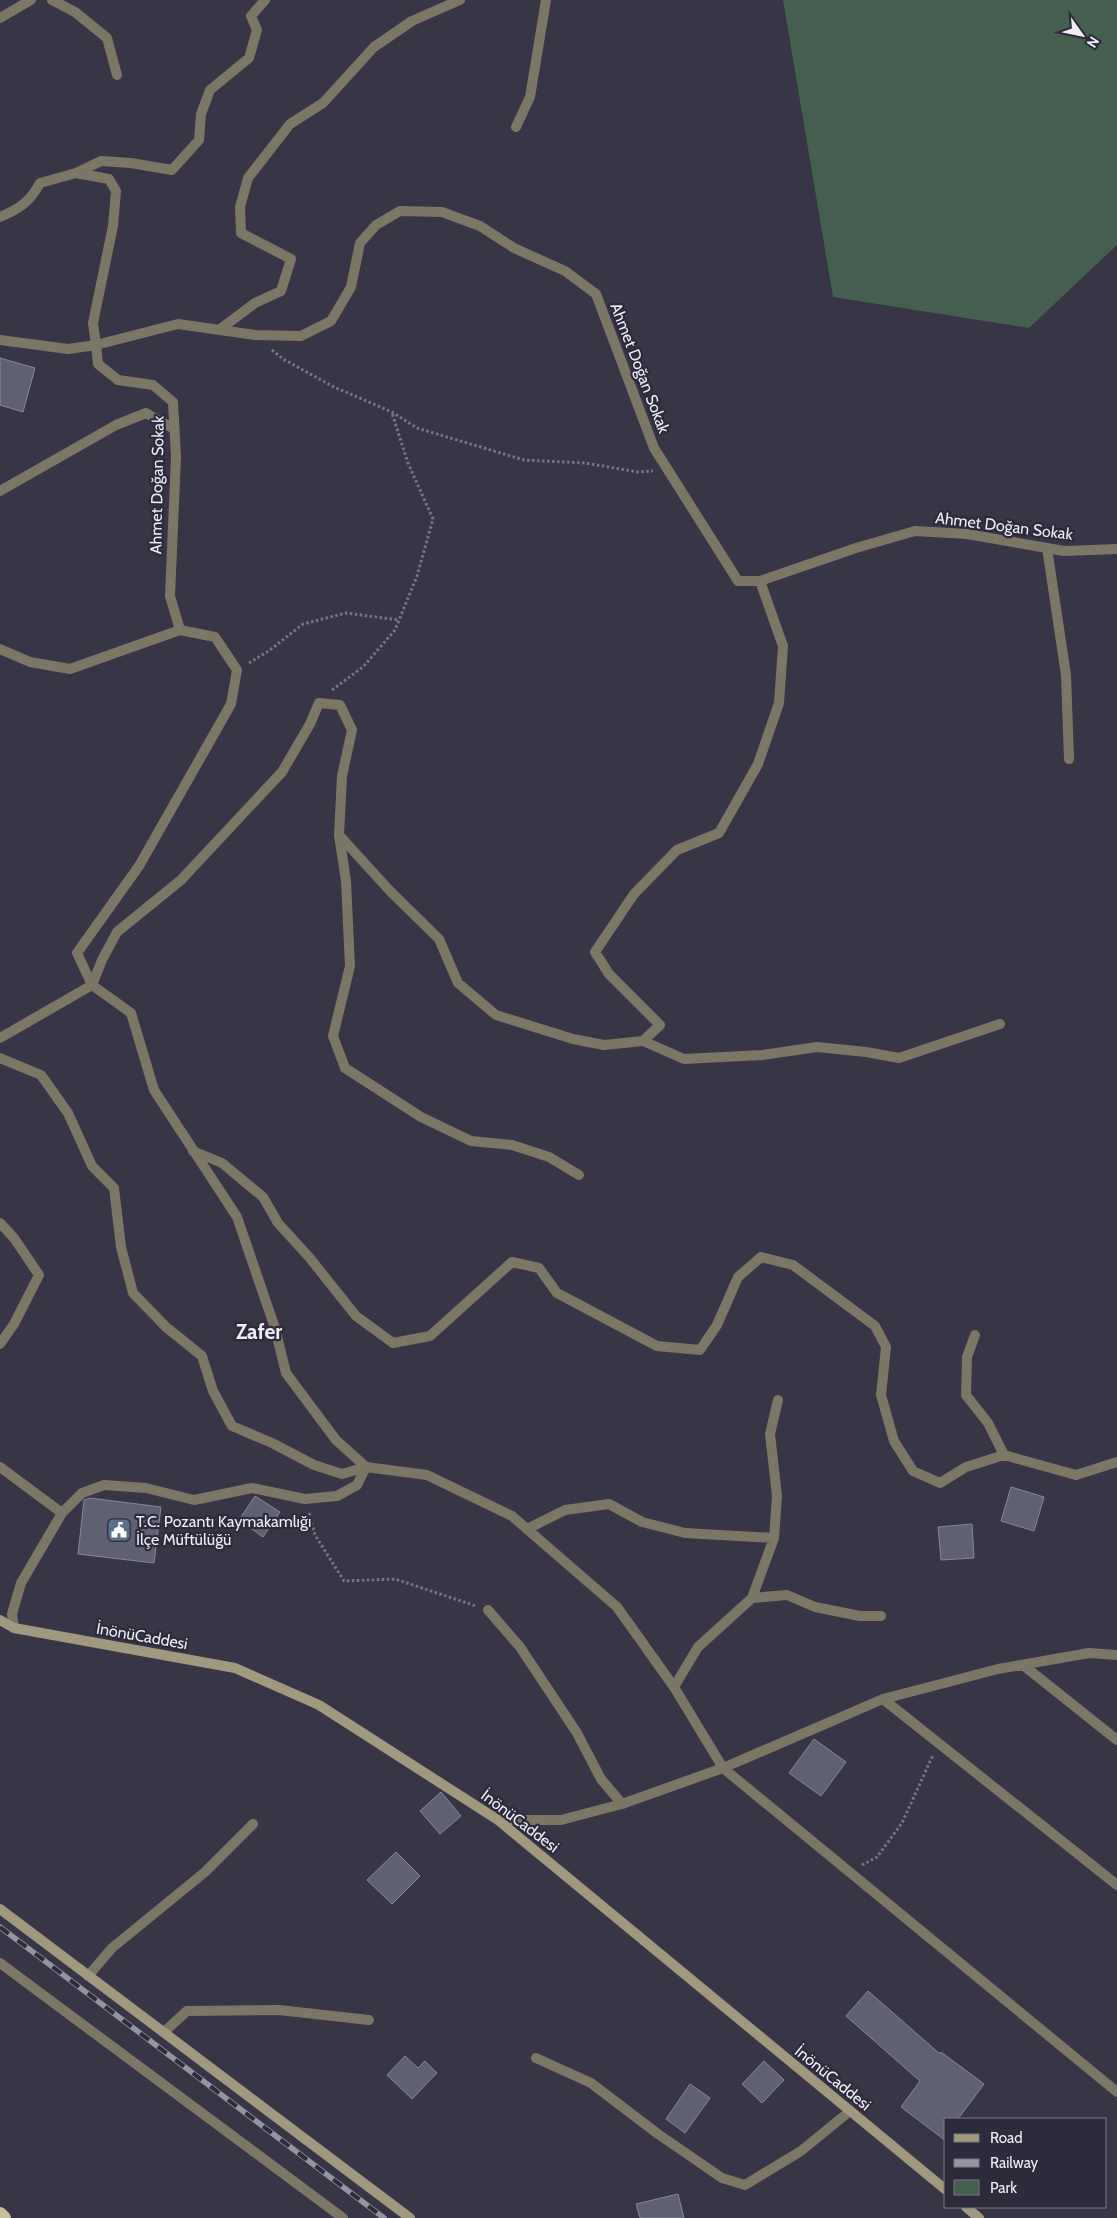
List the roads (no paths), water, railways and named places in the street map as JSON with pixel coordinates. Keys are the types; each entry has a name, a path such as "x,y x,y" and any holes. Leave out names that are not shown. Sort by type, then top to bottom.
{"highway":[{"path":"0,2214 4,2218"}],"main road":[{"name":"İnönüCaddesi","path":"0,1620 14,1628 235,1668 319,1706 498,1820 944,2188"},
{"path":"0,1910 410,2218"},
{"path":"967,2208 979,2218"}],"street":[{"path":"0,18 29,1 45,0"},
{"path":"52,0 76,12 107,38 117,75"},
{"path":"0,217 13,212 32,198 40,183 76,173 100,161 131,163 172,170 199,140 201,114 210,90 250,58 257,30 251,16 266,0"},
{"path":"219,330 255,303 281,291 291,259 241,233 240,207 248,178 266,153 290,124 323,103 374,47 412,21 460,0"},
{"path":"516,127 530,97 546,0"},
{"path":"0,340 68,349 96,345 93,323 113,226 116,192 109,179 76,173"},
{"name":"Ahmet Doğan Sokak","path":"180,630 170,596 176,457 173,402 153,385 118,380 98,364 96,345 178,324 255,335 301,336 331,321 351,287 360,243 376,224 400,211 442,212 480,226 514,248 565,271 596,294 654,448 738,581 760,581 856,548 915,531 967,534 1064,551 1117,550"},
{"path":"0,491 116,426 146,413 174,429"},
{"path":"1047,548 1066,675 1069,758"},
{"path":"643,1041 660,1025 608,974 595,952 634,894 677,850 718,833 758,764 779,703 783,646 760,581"},
{"path":"0,649 30,662 70,669 180,630 215,637 237,670 231,704 139,866 77,953 92,985 131,1014 154,1090 237,1217 275,1328 286,1373 336,1440 366,1467"},
{"path":"0,1038 92,985 102,960 117,932 181,880 282,772 310,724 318,703 340,705 352,730 342,776 339,835 346,881 350,966 333,1036 345,1068 421,1117 472,1141 512,1145 549,1157 579,1175"},
{"path":"339,835 390,891 439,938 458,983 496,1015 573,1039 604,1045 643,1041 684,1059 762,1055 817,1047 866,1052 899,1058 1000,1024"},
{"path":"0,1058 40,1076 68,1113 92,1166 114,1188 121,1247 133,1293 166,1327 202,1356 213,1390 232,1426 272,1443 314,1466 342,1474 366,1467 427,1474 512,1516 617,1607 674,1687 723,1768 1117,2092"},
{"path":"193,1151 222,1163 263,1198 278,1223 309,1257 356,1316 393,1344 430,1336 512,1262 539,1268 557,1293 656,1346 700,1350 717,1325 738,1277 761,1257 793,1266 875,1326 886,1347 881,1395 894,1441 914,1471 940,1483 966,1468 1004,1455 1076,1475 1117,1462"},
{"path":"0,1223 14,1238 39,1274 14,1324 0,1344"},
{"path":"974,1335 967,1357 966,1395 988,1423 1004,1455"},
{"path":"674,1687 698,1647 752,1598 774,1538 777,1496 770,1434 778,1400"},
{"path":"0,1467 62,1513"},
{"path":"14,1628 12,1614 21,1583 62,1513 82,1493 104,1484 146,1488 194,1500 252,1488 305,1500 337,1496 357,1485 366,1467"},
{"path":"527,1529 565,1510 609,1504 642,1522 685,1533 774,1538"},
{"path":"752,1598 787,1595 815,1607 860,1616 881,1616"},
{"path":"488,1610 520,1647 578,1734 601,1779 622,1804"},
{"path":"498,1820 561,1820 622,1804 723,1768 883,1699 998,1669 1089,1653 1117,1656"},
{"path":"1023,1665 1117,1740"},
{"path":"883,1699 1117,1885"},
{"path":"88,1976 112,1948 205,1872 253,1824"},
{"path":"0,1963 343,2218"},
{"path":"164,2032 187,2011 279,2010 370,2020"},
{"path":"536,2058 591,2083 658,2134 722,2178 745,2185 801,2151 850,2111"}],"railway":[{"path":"0,1927 384,2218"}],"place":[{"name":"T.C. Pozantı Kaymakamlığı İlçe Müftülüğü","path":"119,1530"}],"district":[{"name":"Zafer","path":"259,1331"}]}
